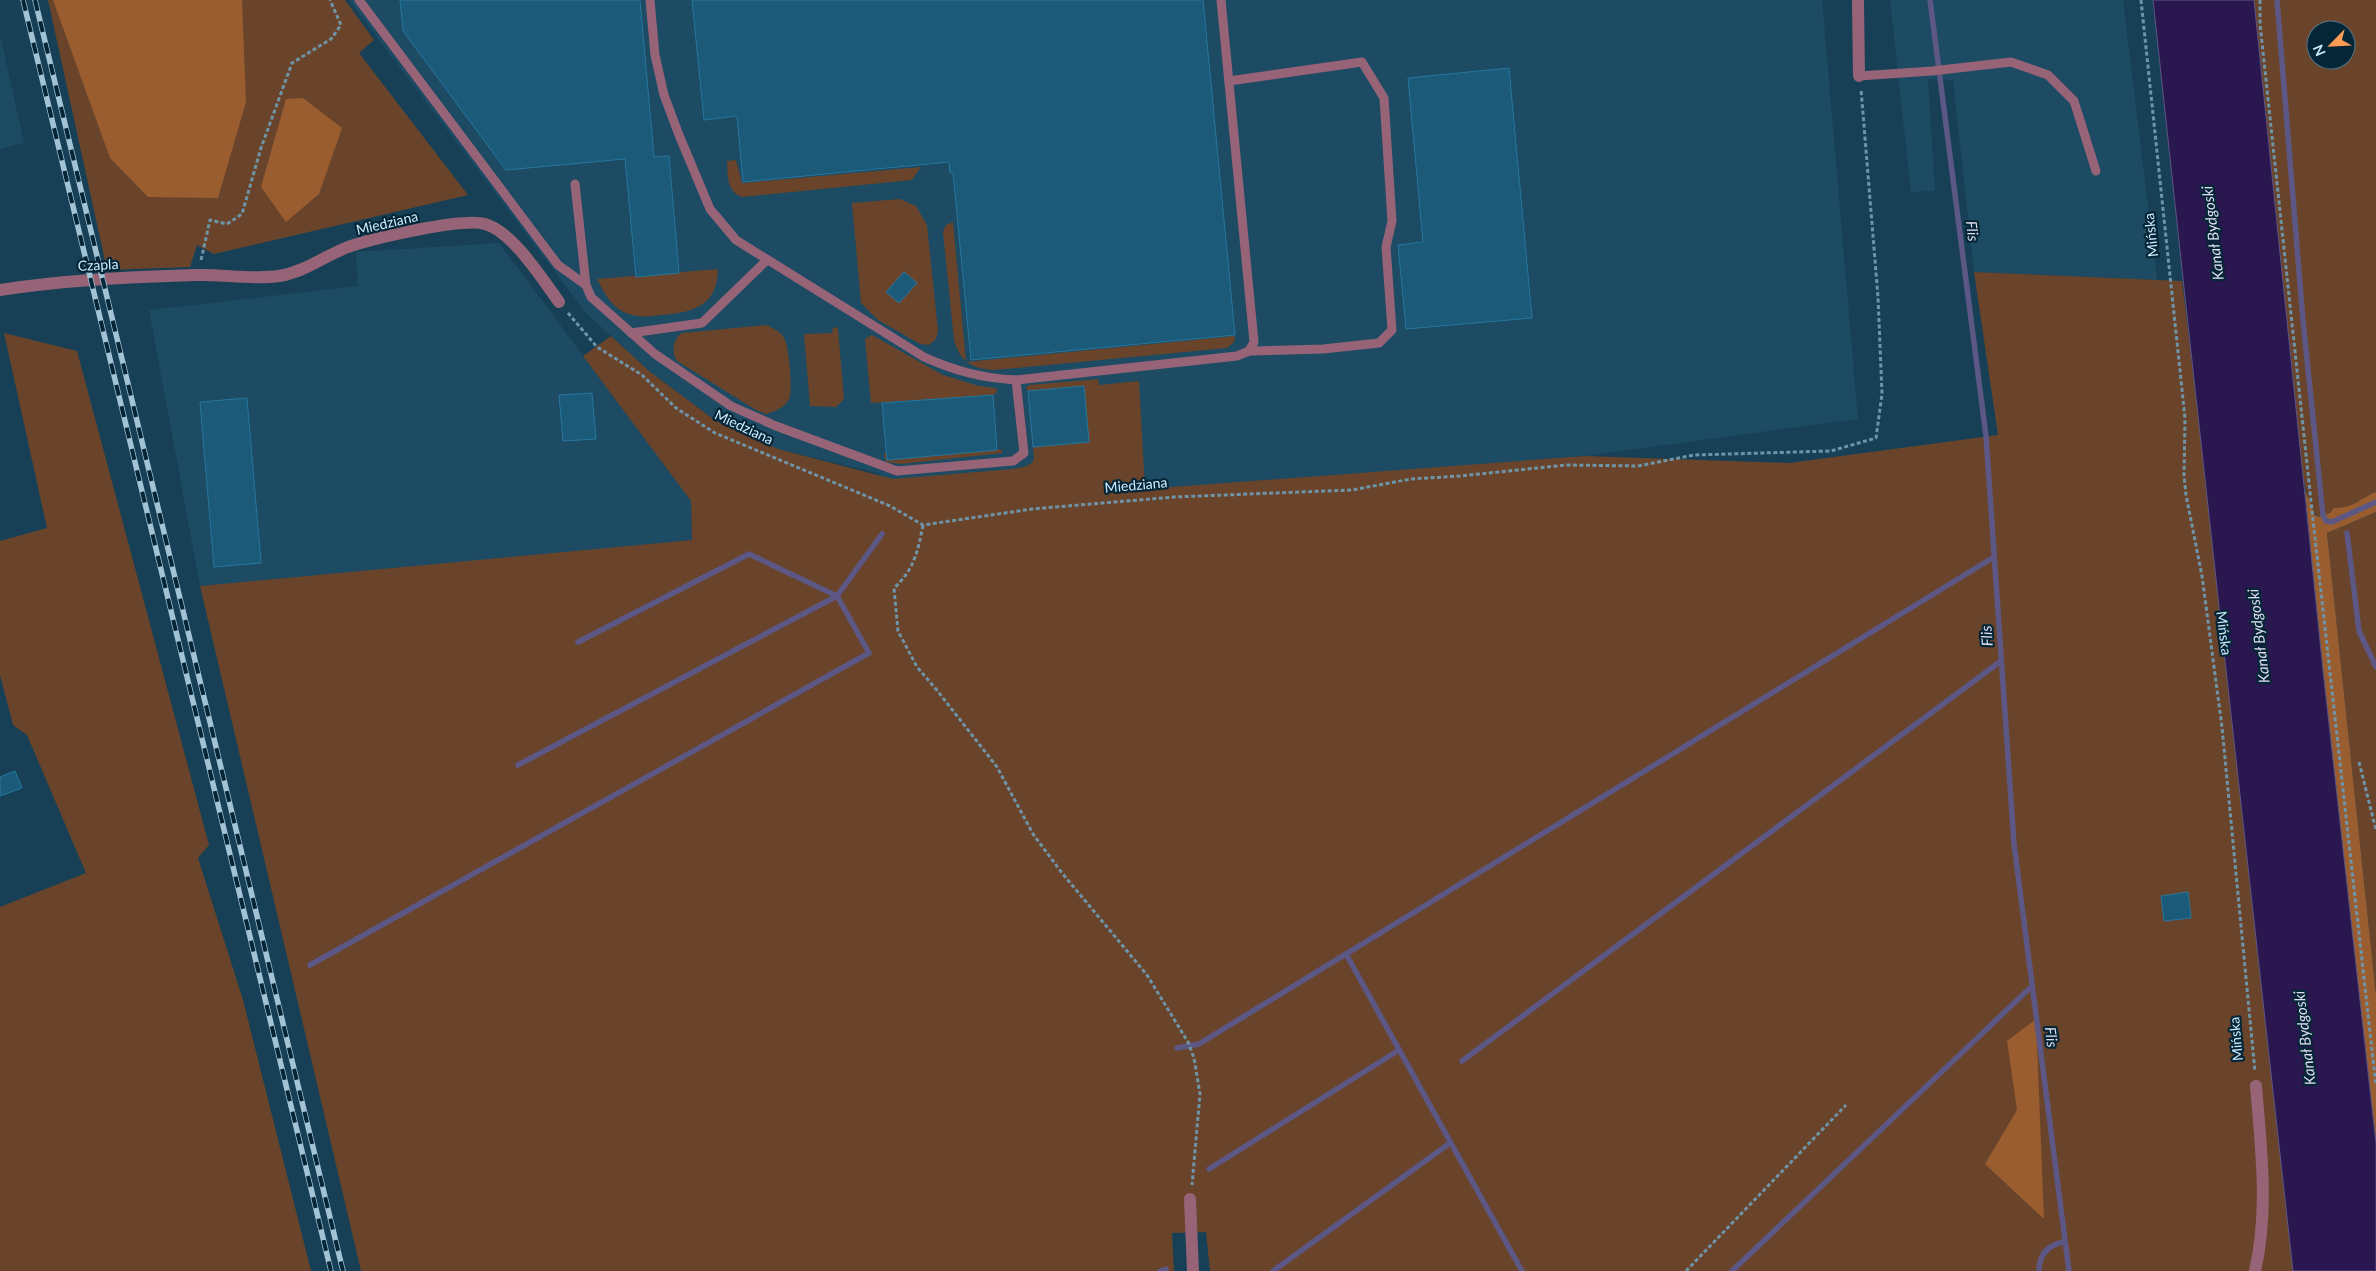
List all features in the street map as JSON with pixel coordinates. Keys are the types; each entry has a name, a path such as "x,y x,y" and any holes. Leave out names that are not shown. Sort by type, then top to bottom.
{"street":[{"path":"1858,0 1860,76"},
{"name":"Miedziana","path":"197,275 278,276 312,266 348,247 441,225 475,222 496,228 510,241 540,275 559,302"},
{"name":"Czapla","path":"0,290 51,282 197,275"},
{"path":"2255,1271 2263,1227 2256,1086"},
{"path":"1190,1199 1193,1271"}],"lane":[{"path":"359,0 558,265 586,286"},
{"path":"650,0 655,54 664,95 710,209 736,240 924,357 954,370 988,378 1016,380 1237,356 1248,351 1323,349 1379,343 1392,330 1386,247 1392,221 1384,98 1362,62 1229,81"},
{"path":"1221,0 1254,342 1248,351"},
{"path":"1860,76 1932,71 2011,62 2048,75 2074,100 2096,171"},
{"path":"575,184 586,286 591,297 655,354 731,406 794,433 897,471 1013,461 1020,458 1024,452 1016,380"},
{"path":"631,333 702,323 767,260"}],"path":[{"path":"197,275 210,220 227,224 242,214 261,148 292,63 331,39 341,25 330,0"},
{"name":"Mińska","path":"2141,0 2185,418 2184,476 2202,576 2222,727 2256,1086"},
{"path":"2260,0 2260,24 2376,1086"},
{"name":"Miedziana","path":"559,302 597,347 642,375 676,408 715,433 890,506 923,525 1032,509 1174,496 1352,490 1411,478 1460,476 1566,465 1638,466 1694,455 1831,451 1876,438 1882,394 1878,296 1860,76"},
{"path":"923,525 917,552 907,576 894,588 898,631 917,667 997,767 1033,834 1062,873 1147,975 1188,1042 1192,1052 1200,1094 1190,1199"},
{"path":"2359,762 2376,830"},
{"path":"1686,1271 1846,1105"}],"shaded area":[{"path":"48,0 345,0 374,40 359,53 468,195 214,254 197,245 190,267 107,270"},
{"path":"53,0 242,0 246,102 218,198 148,197 110,158"},
{"path":"349,0 1822,0 1858,419 1585,456 1226,485 1145,489 891,485 878,473 778,449 716,421 649,371 586,313"},
{"path":"1890,0 2123,0 2157,280 1974,272 1953,80 1928,79 1935,191 1911,192"},
{"path":"2240,0 2376,0 2376,492 2354,504 2319,517 2313,510 2308,497 2301,462 2283,298"},
{"path":"0,35 24,143 0,149"},
{"path":"303,98 342,128 319,194 286,222 261,187 286,99"},
{"path":"736,160 742,183 921,167 912,180 742,197 730,187 728,177 727,161"},
{"path":"900,199 916,206 927,225 938,331 936,339 929,345 920,344 878,320 861,303 852,203"},
{"path":"953,222 966,361 960,354 954,340 943,232 946,225"},
{"path":"499,243 691,501 692,540 560,555 200,586 149,310 358,286 356,252"},
{"path":"718,269 717,282 713,292 701,305 683,312 650,316 635,316 620,310 609,300 597,279"},
{"path":"1974,272 2182,281 2209,506 2293,1271 1210,1271 1206,1232 1172,1233 1174,1271 361,1271 200,586 692,540 691,501 583,356 611,336 649,371 716,421 778,449 893,479 1024,467 1032,463 1034,459 1033,447 1089,442 1084,386 1028,391 1026,388 1029,385 1098,379 1099,385 1139,381 1145,489 1585,456 1789,463 1998,435"},
{"path":"767,325 784,337 790,369 791,387 789,399 782,407 773,412 766,414 756,410 677,361 675,357 675,342 682,333"},
{"path":"836,327 838,329 844,399 836,407 810,406 804,334 832,333 833,328"},
{"path":"4,333 77,351 209,845 198,858 243,1000 311,1271 0,1271 0,907 86,873 27,735 13,725 0,675 0,541 47,528"},
{"path":"872,335 943,375 979,386 996,388 997,392 993,395 871,403 865,339"},
{"path":"1235,336 1234,342 1227,348 994,370 980,368 967,362"},
{"path":"1002,450 1002,453 901,464 886,462 884,454 887,452 888,460"},
{"path":"2305,490 2315,515 2319,517 2330,513 2334,508 2346,507 2376,492 2376,512 2327,533 2376,995 2376,1143 2323,670"},
{"path":"2376,512 2376,995 2327,533"},
{"path":"2036,1019 2044,1219 1985,1164 2017,1110 2007,1041"}],"water":[{"name":"Kanał Bydgoski","path":"2153,0 2254,0 2323,670 2376,1143 2376,1271 2293,1271"}],"building":[{"path":"400,0 640,0 654,157 669,156 679,273 636,277 625,159 506,170 403,31"},
{"path":"692,0 1203,0 1235,335 971,360 953,173 950,173 949,162 743,182 737,116 704,120"},
{"path":"1509,68 1532,318 1406,329 1398,245 1423,242 1408,78"},
{"path":"904,272 917,283 899,303 886,292"},
{"path":"1084,386 1089,442 1033,447 1028,391"},
{"path":"592,393 596,439 563,441 559,395"},
{"path":"993,395 997,450 887,460 882,403"},
{"path":"247,398 261,563 214,567 200,402"},
{"path":"15,771 22,788 0,796 0,777"},
{"path":"2188,892 2191,918 2164,921 2161,896"}],"waterway":[{"name":"Flis","path":"1930,0 1986,436 2014,844 2069,1271"},
{"path":"2277,0 2303,321 2323,515 2326,521 2332,522 2376,502"},
{"path":"2347,533 2359,631 2376,667"},
{"path":"310,965 869,653 837,596 882,534"},
{"path":"578,642 749,554 837,596"},
{"path":"1177,1048 1199,1044 1994,557"},
{"path":"518,765 837,596"},
{"path":"1462,1061 2001,661"},
{"path":"1346,954 1522,1271"},
{"path":"1732,1271 2031,987"},
{"path":"1209,1169 1399,1050"},
{"path":"1273,1271 1450,1143"},
{"path":"2039,1271 2039,1265 2046,1251 2053,1245 2064,1242"},
{"path":"1160,1271 1166,1269"}],"railway":[{"path":"23,0 331,1271"},
{"path":"35,0 343,1271"}]}
